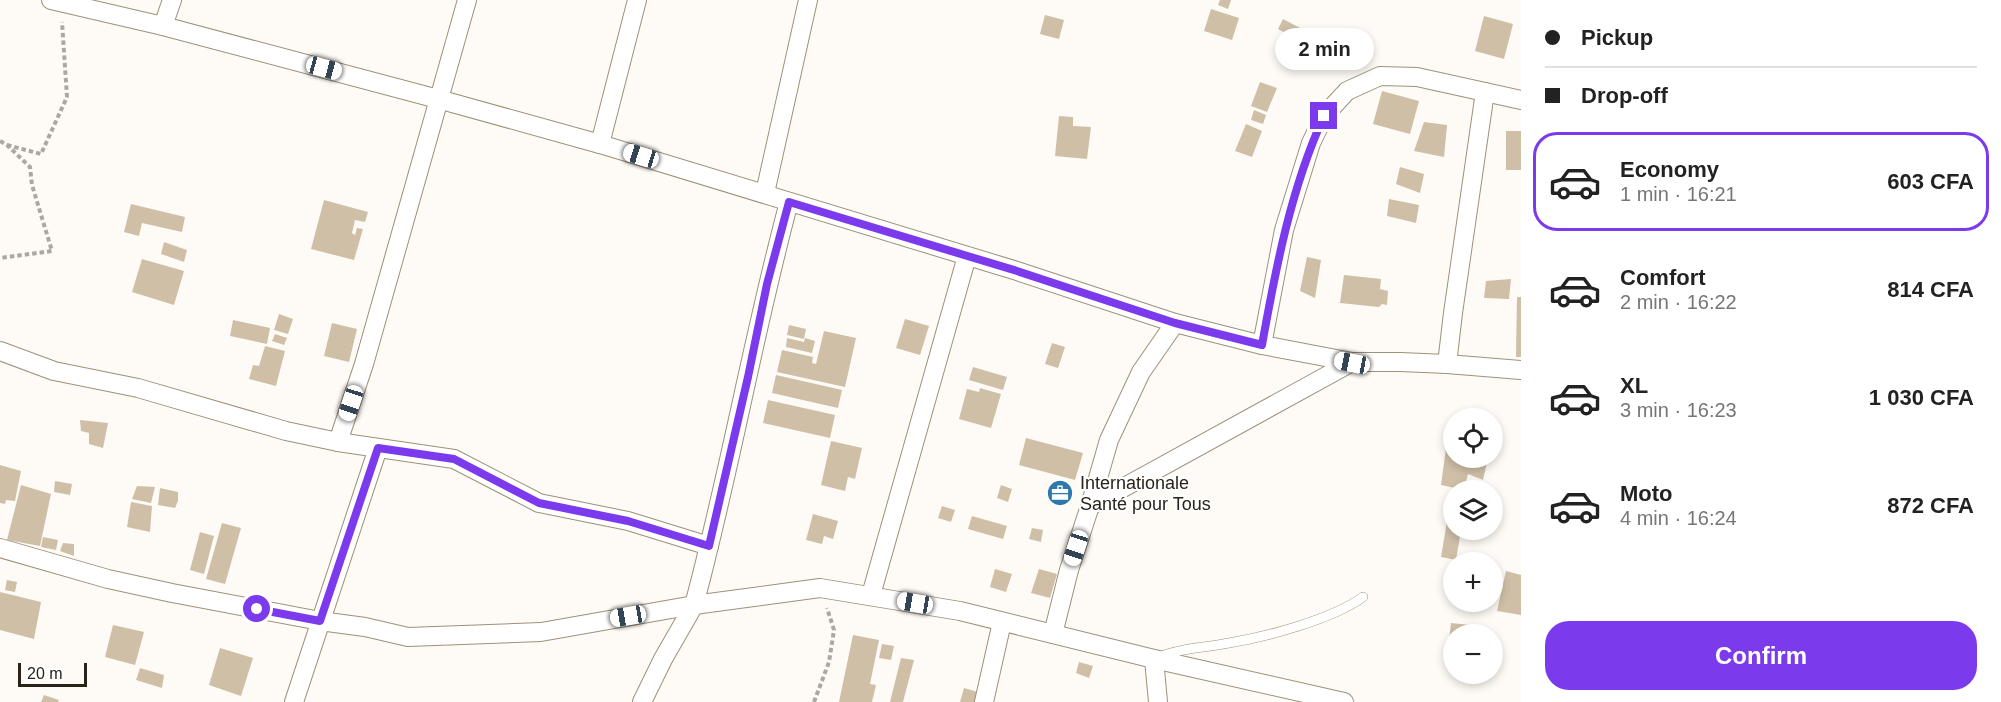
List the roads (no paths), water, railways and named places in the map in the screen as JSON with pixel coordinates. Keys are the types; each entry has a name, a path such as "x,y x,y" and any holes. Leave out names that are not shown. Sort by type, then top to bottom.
{"street":[{"path":"163,26 172,0"},
{"path":"338,442 364,364 467,0"},
{"path":"600,144 637,0"},
{"path":"765,193 808,0"},
{"path":"56,1 163,26 600,144 765,193 1175,323 1262,345 1352,363 1400,362 1521,370"},
{"path":"1262,345 1284,230 1311,143 1324,116 1347,91 1380,76 1416,77 1521,100"},
{"path":"1447,364 1485,92"},
{"path":"642,702 663,659 694,605 748,377 767,284 789,202"},
{"path":"871,595 967,256"},
{"path":"1053,634 1069,570 1108,440 1141,372 1175,323"},
{"path":"0,351 54,371 138,388 286,431 338,442 454,459 539,503 628,521 709,546"},
{"path":"1090,506 1352,363"},
{"path":"294,702 378,448"},
{"path":"0,548 41,561 140,586 408,637 541,632 694,605 820,588 960,610 1154,659 1344,702"},
{"path":"984,702 1002,622"},
{"path":"1154,659 1158,702"}],"lane":[{"path":"1154,659 1173,650 1231,643 1276,632 1320,618 1363,597"}],"place":[{"name":"Internationale Santé pour Tous","path":"1060,493"}]}
